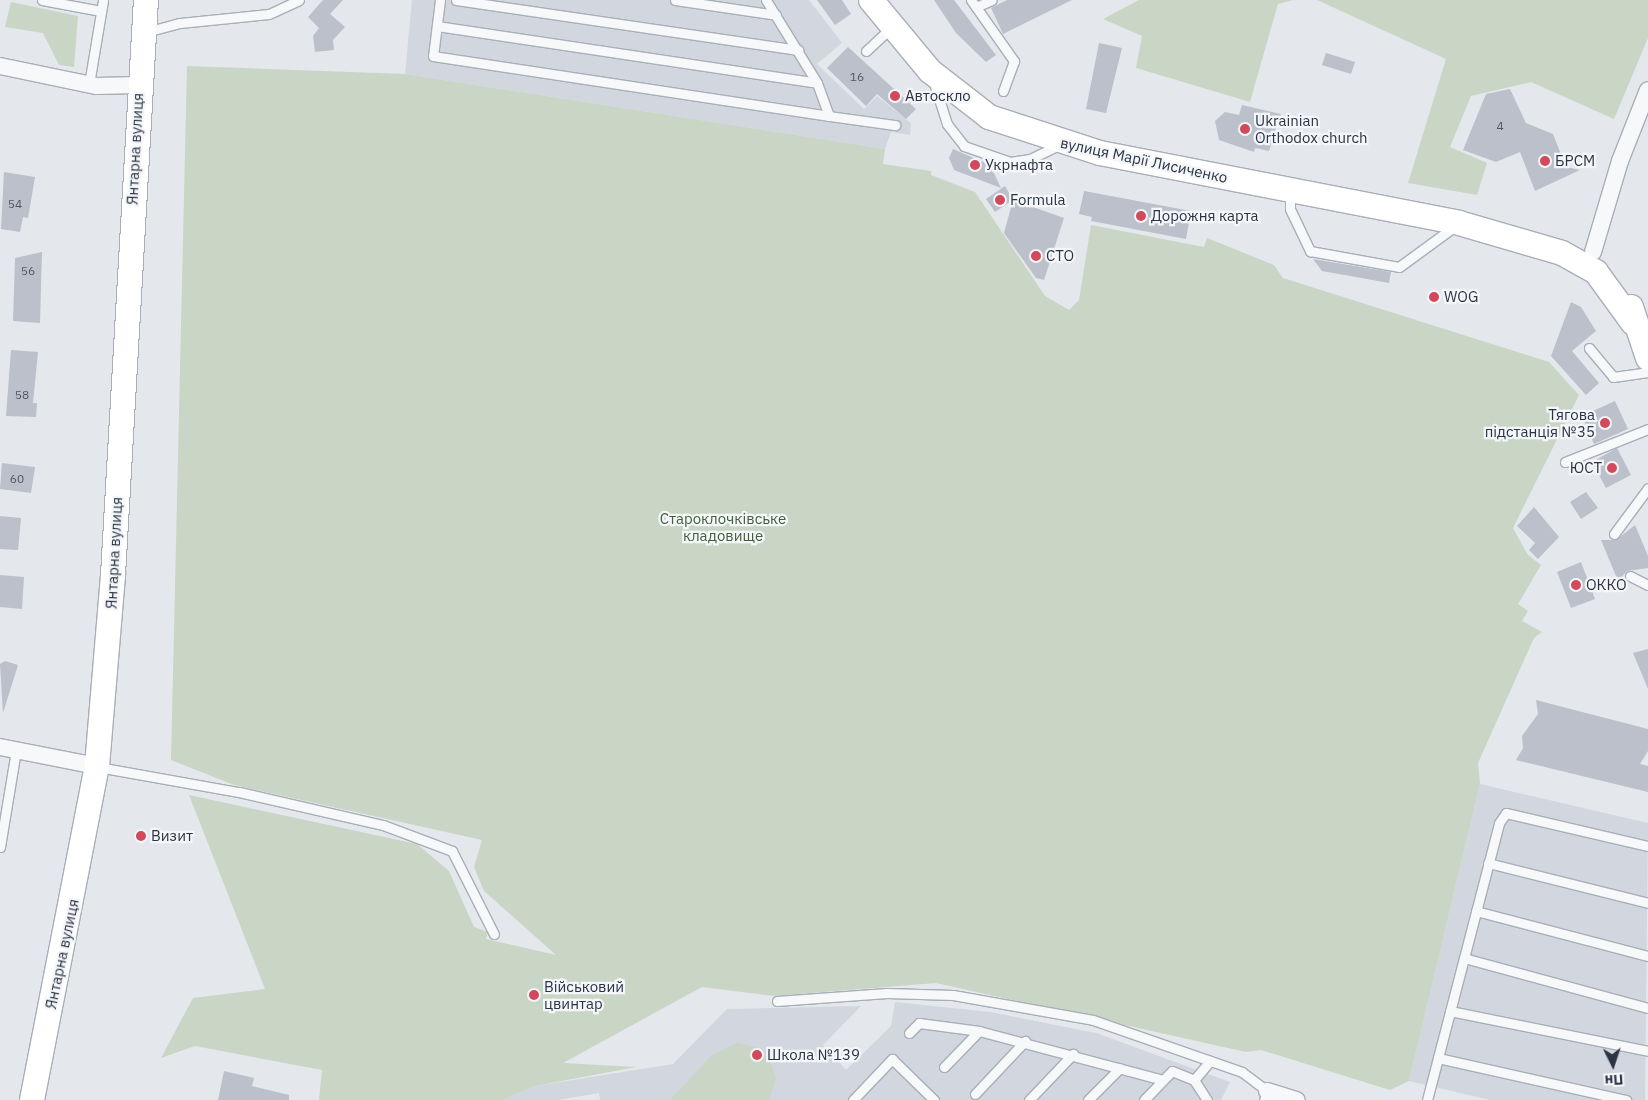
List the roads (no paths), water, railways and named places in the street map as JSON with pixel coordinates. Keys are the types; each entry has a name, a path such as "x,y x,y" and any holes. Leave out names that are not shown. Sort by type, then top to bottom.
{"main road":[{"name":"Янтарна вулиця","path":"32,1100 97,766 113,575 138,84 141,33 146,0"},
{"name":"вулиця Марії Лисиченко","path":"871,0 891,28 930,70 989,117 1062,144 1463,224 1530,229 1593,252 1622,284 1633,323 1648,358"},
{"name":"вулиця Марії Лисиченко","path":"1463,224 1587,264 1604,280 1633,323"}],"street":[{"path":"0,66 89,84 138,84"},
{"path":"1593,252 1604,214 1648,90"},
{"path":"8,749 97,766"},
{"path":"1266,1095 1297,1100"}],"lane":[{"path":"42,0 101,11"},
{"path":"89,84 103,0"},
{"path":"141,33 180,23 270,14 298,0"},
{"path":"440,0 432,56 895,125"},
{"path":"456,0 798,50"},
{"path":"674,0 776,15"},
{"path":"766,0 817,83 829,116"},
{"path":"992,0 974,4 1014,60 1003,91"},
{"path":"437,26 817,83"},
{"path":"866,50 891,28"},
{"path":"930,70 947,124 964,146 1010,162 1030,159 1062,144"},
{"path":"1290,191 1290,209 1310,251 1399,267 1463,224"},
{"path":"1588,348 1613,377 1648,372"},
{"path":"1565,462 1648,429"},
{"path":"1614,534 1648,488"},
{"path":"1630,576 1648,585"},
{"path":"0,847 8,749"},
{"path":"97,766 365,821 452,851 494,934"},
{"path":"1427,1100 1499,823 1506,813 1648,846"},
{"path":"1488,863 1648,903"},
{"path":"1476,911 1648,956"},
{"path":"1464,958 1648,1008"},
{"path":"777,1001 887,992 953,996 1093,1020 1242,1072 1266,1095"},
{"path":"1450,1011 1648,1051"},
{"path":"909,1033 919,1023 980,1031 1025,1041 1163,1080"},
{"path":"944,1067 980,1031"},
{"path":"975,1094 1025,1041"},
{"path":"1028,1100 1073,1054"},
{"path":"1438,1058 1626,1100"},
{"path":"853,1100 892,1059 934,1100"},
{"path":"1194,1080 1210,1061"},
{"path":"1088,1100 1120,1068"},
{"path":"1144,1100 1172,1071 1194,1080 1206,1100"}],"place":[{"name":"Автоскло","path":"895,96"},
{"name":"Ukrainian Orthodox church","path":"1245,129"},
{"name":"БРСМ","path":"1545,161"},
{"name":"Укрнафта","path":"975,165"},
{"name":"Formula","path":"1000,200"},
{"name":"Дорожня карта","path":"1141,216"},
{"name":"СТО","path":"1036,256"},
{"name":"WOG","path":"1434,297"},
{"name":"Тягова пiдстанцiя №35","path":"1605,423"},
{"name":"ЮСТ","path":"1612,468"},
{"name":"ОККО","path":"1576,585"},
{"name":"Визит","path":"141,836"},
{"name":"Військовий цвинтар","path":"534,995"},
{"name":"Школа №139","path":"757,1055"}],"park label":[{"name":"Староклочківське кладовище","path":"723,526"}]}
